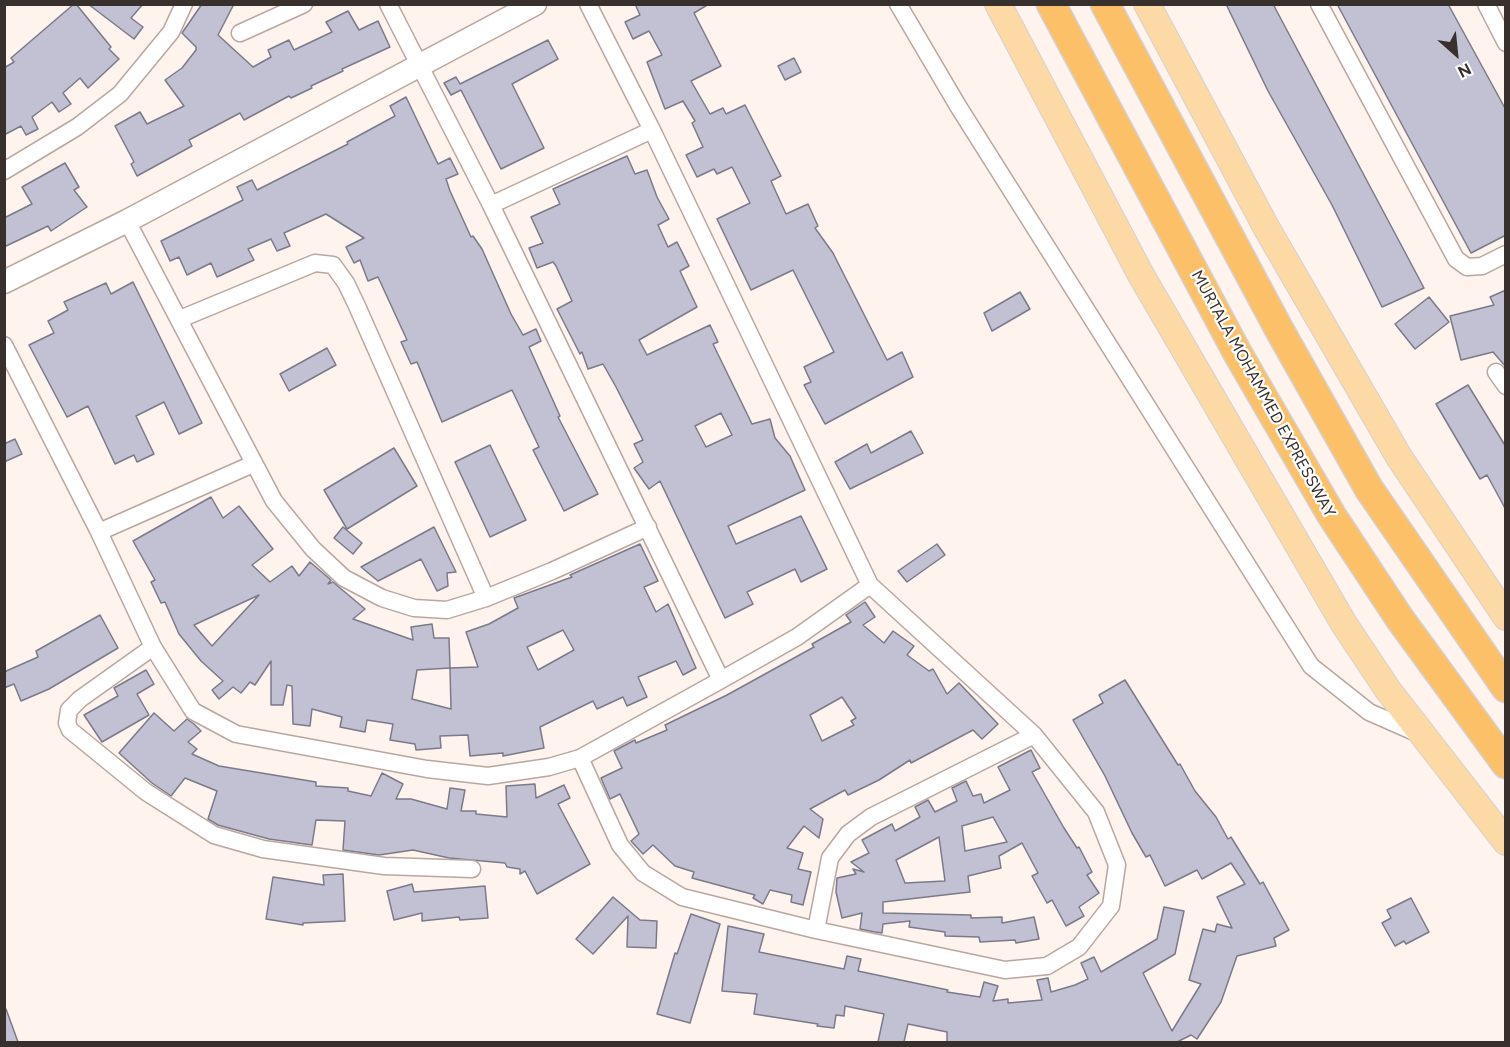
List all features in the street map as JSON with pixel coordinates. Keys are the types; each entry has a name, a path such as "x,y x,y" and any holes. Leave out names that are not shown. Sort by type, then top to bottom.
{"highway":[{"name":"MURTALA MOHAMMED EXPRESSWAY","path":"1051,4 1238,354 1332,516 1400,619 1506,765"},
{"path":"1105,4 1280,331 1369,489 1506,688"}],"main road":[{"path":"998,4 1141,275 1344,624 1388,690 1506,842"},
{"path":"1148,4 1266,227 1399,457 1506,617"}],"street":[{"path":"4,171 77,127 120,94 171,32 184,4"},
{"path":"240,33 304,4"},
{"path":"388,4 491,205 721,680"},
{"path":"4,282 128,221 534,4"},
{"path":"579,758 620,845 643,873 682,897 816,930 1005,970 1047,966 1079,947 1111,906 1117,865 1096,812 1034,735 870,585 652,129 588,4"},
{"path":"898,4 958,106 1311,666 1369,712 1424,736"},
{"path":"1318,4 1456,259 1467,267 1482,266 1506,254"},
{"path":"1486,4 1506,43"},
{"path":"491,205 652,129"},
{"path":"128,221 253,464 280,509 313,549 344,578 382,598 414,608 447,610 486,598 648,527"},
{"path":"180,319 315,262 333,265 346,283 357,306 486,598"},
{"path":"4,345 99,532 153,647 193,711 236,734 427,769 488,776 549,767 579,758 721,680 797,636 870,585"},
{"path":"99,532 253,464"},
{"path":"153,647 80,699 69,710 67,723 70,730 146,792 214,835 263,849 384,866 472,869"},
{"path":"816,930 830,858 848,834 871,817 1034,735"}],"building":[{"path":"74,4 119,59 88,88 80,78 63,93 71,104 59,112 52,102 32,117 38,129 26,135 21,126 4,135 4,68 14,62 11,58"},
{"path":"88,4 143,4 131,18 143,27 134,39"},
{"path":"202,4 234,4 218,35 253,67 271,57 268,50 289,40 294,50 332,32 326,22 348,11 359,30 378,21 390,47 244,120 240,113 189,140 192,146 137,176 131,164 134,162 115,126 140,112 147,124 184,106 165,80 182,68 196,50 196,47 182,33"},
{"path":"635,4 709,4 694,13 721,66 691,81 710,114 723,108 726,114 745,105 781,176 771,181 786,214 808,204 818,226 815,228 833,253 887,360 902,352 913,377 825,424 804,385 811,382 804,367 834,352 793,270 751,290 717,219 750,203 732,167 717,174 714,169 697,177 686,155 703,147 692,123 695,121 683,101 665,109 647,62 662,55 649,31 633,39 625,22 640,15"},
{"path":"1226,4 1273,4 1424,288 1382,307 1332,205 1268,91"},
{"path":"1337,4 1448,4 1506,110 1506,235 1471,253"},
{"path":"548,40 558,59 512,84 544,148 501,169 461,90 451,95 444,83 456,77 460,84"},
{"path":"794,58 801,72 785,80 778,66"},
{"path":"406,97 438,164 450,158 458,174 446,179 450,191 471,237 473,236 482,249 511,314 523,335 536,329 541,341 529,347 560,416 558,417 598,494 564,511 533,450 539,447 512,390 442,422 417,362 411,364 401,342 407,340 378,277 368,281 360,260 354,263 346,247 364,238 326,214 284,233 290,246 277,251 271,239 248,249 254,260 217,277 211,263 187,275 179,257 170,261 161,241 243,200 237,187 252,180 257,190 348,144 347,142 395,116 390,106"},
{"path":"627,156 635,174 647,170 657,197 669,219 658,225 668,247 677,242 689,266 680,271 697,307 639,340 647,355 710,325 718,342 713,344 752,424 770,419 775,438 790,456 805,490 728,526 736,544 801,516 827,569 801,582 795,569 747,592 753,604 725,618 660,481 649,489 634,468 643,462 634,444 643,440 616,387 603,364 588,369 582,352 580,354 557,309 572,301 556,266 553,262 537,268 529,248 543,243 531,217 560,204 553,189","holes":["721,413 732,435 706,447 695,426"]},
{"path":"65,163 79,187 74,190 87,207 51,231 48,226 4,247 4,218 32,204 22,187"},
{"path":"133,282 202,423 179,434 164,402 136,416 154,454 137,462 134,455 115,464 88,406 67,417 29,345 54,333 48,321 68,310 64,302 106,283 111,294"},
{"path":"1506,290 1506,367 1493,352 1461,360 1450,316 1494,305 1490,297"},
{"path":"1020,292 1030,309 992,331 984,313"},
{"path":"1429,297 1449,322 1415,349 1395,324"},
{"path":"327,348 336,365 289,391 280,374"},
{"path":"1468,385 1506,447 1506,510 1487,475 1480,479 1436,404"},
{"path":"911,431 923,453 850,489 835,462 867,444 871,453"},
{"path":"15,439 22,454 4,462 4,444"},
{"path":"490,445 526,520 490,537 455,462"},
{"path":"394,448 417,486 347,529 324,490"},
{"path":"211,497 223,518 239,506 273,549 252,565 270,582 292,566 299,576 310,562 331,580 328,584 333,582 365,609 353,619 413,640 411,627 432,624 434,638 449,638 450,668 478,667 466,632 489,624 518,608 514,598 572,577 570,575 640,544 658,581 644,587 656,612 668,604 696,668 683,675 676,661 638,677 647,697 627,706 623,697 597,709 593,701 540,727 544,748 503,756 503,753 470,756 468,735 440,736 441,748 416,750 415,744 390,740 393,724 367,720 365,732 340,727 342,717 312,709 310,726 293,724 292,686 287,685 283,705 271,705 271,661 255,685 250,682 241,693 233,687 219,699 212,690 223,681 201,661 179,634 165,602 161,603 151,582 155,580 133,541","holes":["259,595 212,646 194,625","563,630 574,650 538,670 527,647","450,668 451,709 412,699 417,670"]},
{"path":"343,527 362,543 353,554 334,538"},
{"path":"434,527 456,572 447,573 448,586 437,591 421,559 378,581 361,567"},
{"path":"937,544 945,555 907,582 898,571"},
{"path":"865,602 875,617 863,625 884,643 893,631 914,646 907,655 929,671 933,669 947,694 959,683 998,724 982,739 973,730 911,763 910,760 879,780 848,795 845,790 810,809 823,819 819,838 804,826 787,848 803,853 798,869 811,872 803,905 791,902 792,895 770,890 763,904 753,898 755,895 692,878 694,872 675,866 653,845 643,854 631,841 639,834 620,794 610,799 601,778 622,768 614,751 635,740 636,743 667,730 665,725 727,695 814,647 812,644 851,622 846,615","holes":["842,697 856,718 851,721 854,725 822,741 810,715"]},
{"path":"100,615 118,648 49,689 21,701 14,684 4,688 4,672 38,657 36,651"},
{"path":"146,670 154,684 137,694 149,715 102,742 84,715 118,696 114,688"},
{"path":"1125,680 1195,791 1216,817 1228,839 1231,837 1260,884 1263,882 1289,930 1274,938 1276,946 1237,956 1221,1002 1197,1039 1191,1035 1177,1042 947,1042 947,1032 908,1024 904,1042 878,1042 884,1014 845,1006 844,1016 836,1015 834,1028 817,1026 818,1024 754,1014 757,994 722,991 728,926 764,934 759,952 844,969 847,956 861,959 858,971 948,990 947,992 980,997 984,982 998,986 993,1001 1008,999 1008,1003 1042,1000 1037,980 1048,978 1051,992 1075,985 1088,979 1081,963 1094,957 1101,972 1157,939 1164,907 1184,911 1175,954 1143,973 1172,1031 1201,984 1189,980 1203,929 1215,932 1217,924 1232,928 1217,897 1245,884 1231,863 1202,879 1197,870 1165,886 1150,855 1146,857 1105,776 1073,720 1103,703 1099,695"},
{"path":"154,713 174,731 187,719 194,724 201,731 188,742 197,749 192,754 219,766 316,782 316,786 348,788 348,791 371,796 382,773 403,784 396,799 411,799 447,809 450,788 465,790 461,811 476,811 476,814 507,817 506,786 535,784 536,798 564,785 570,798 558,804 590,864 537,894 525,871 520,874 520,869 507,867 505,863 449,858 413,850 379,855 343,850 345,821 316,820 312,845 269,839 218,825 208,819 217,791 185,778 171,796 152,783 119,753"},
{"path":"1031,750 1040,768 1032,772 1064,828 1077,848 1079,847 1092,872 1087,875 1099,893 1079,907 1084,916 1066,926 1052,900 1047,903 1032,876 1038,873 1022,843 999,856 1001,868 968,876 970,892 883,902 883,913 971,915 971,918 1002,917 1002,923 1034,917 1039,939 1016,943 1015,940 980,942 979,937 945,936 945,932 909,927 910,921 883,924 882,933 860,929 862,913 842,918 836,892 837,878 856,874 853,869 864,872 851,862 869,853 862,840 892,824 895,831 920,817 915,807 928,800 935,812 957,801 952,788 966,781 973,796 981,794 984,803 1010,790 998,767","holes":["993,817 1007,842 965,851 962,826","939,837 945,881 905,883 896,860"]},
{"path":"343,874 345,921 303,923 303,925 266,919 273,877 324,885 323,875"},
{"path":"412,884 414,892 485,886 488,918 460,920 459,917 422,921 422,913 394,920 387,891"},
{"path":"613,897 640,920 657,921 656,948 627,947 628,916 593,954 576,939"},
{"path":"1411,898 1429,932 1406,944 1404,941 1395,946 1382,923 1391,918 1387,910"},
{"path":"691,914 720,924 690,1023 657,1014 675,953 677,954"},
{"path":"4,1009 6,1009 18,1042 4,1042"}]}
